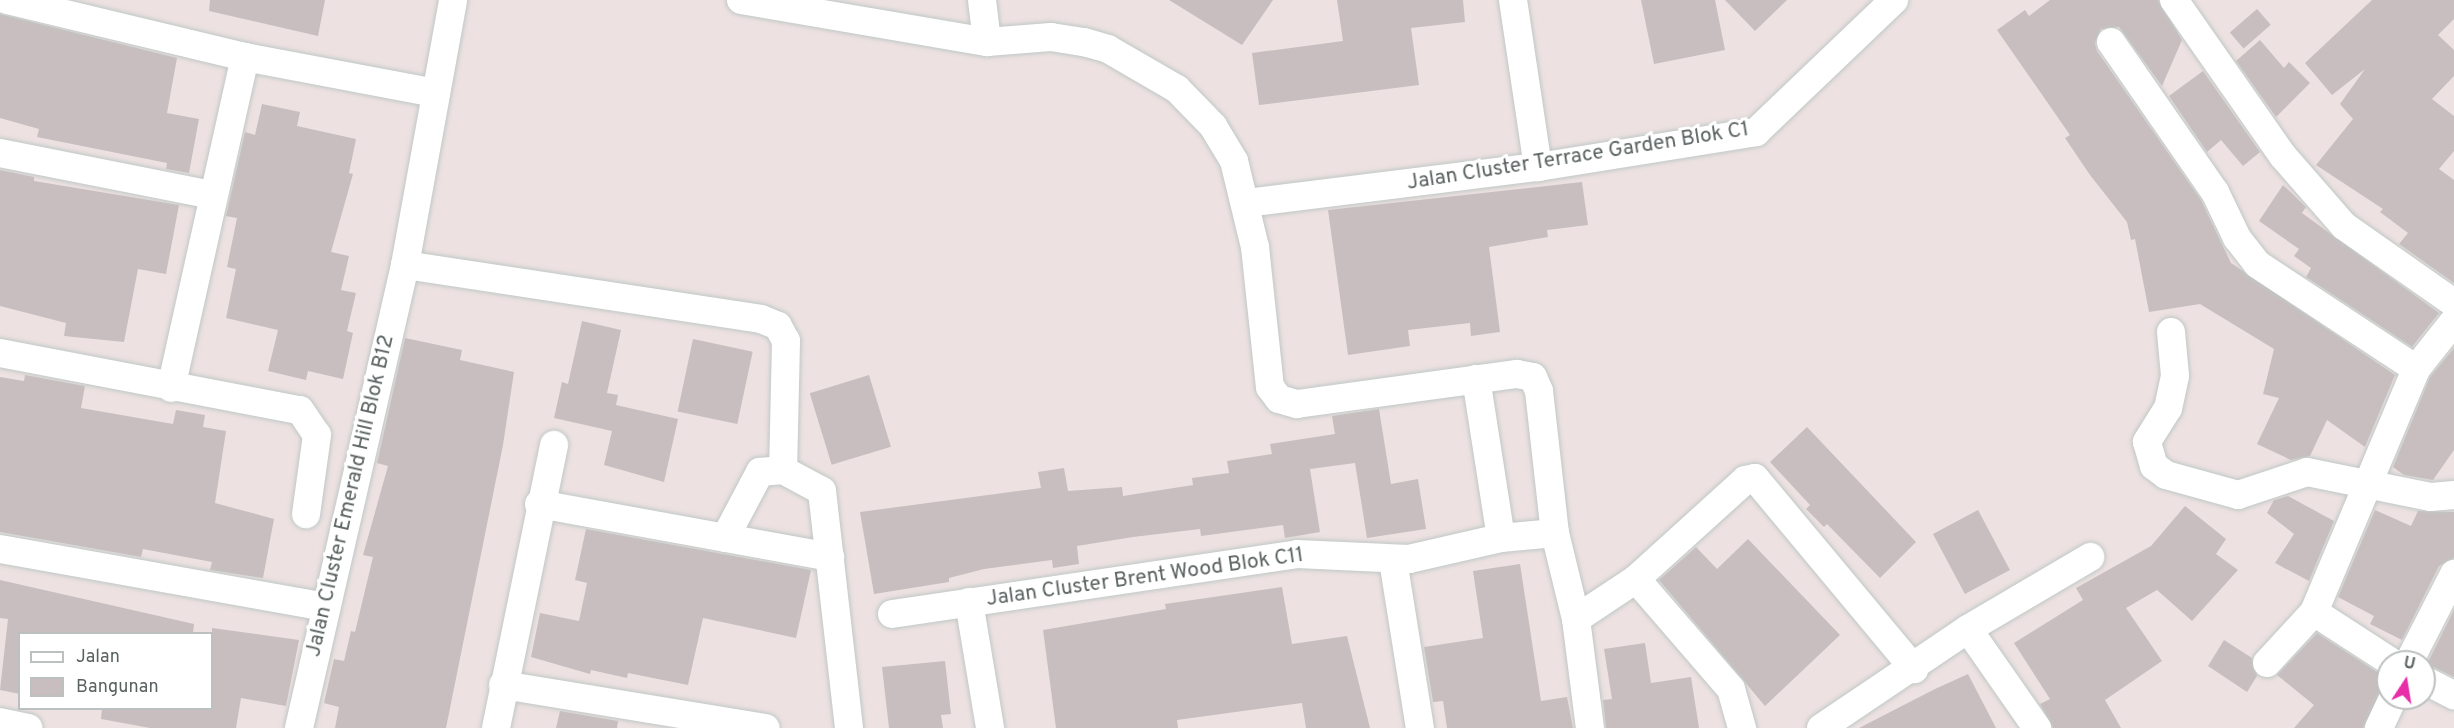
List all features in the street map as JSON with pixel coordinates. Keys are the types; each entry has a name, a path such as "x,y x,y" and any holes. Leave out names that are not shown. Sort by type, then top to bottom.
{"street":[{"path":"7,0 245,57 436,93"},
{"name":"Jalan Cluster Emerald Hill Blok B12","path":"299,728 324,607 405,265 453,0"},
{"path":"741,0 987,42 1051,37 1084,42 1108,49 1177,89 1213,126 1234,161 1247,203 1255,247 1270,387 1279,399 1297,404 1524,374 1537,383 1555,533 1576,619 1590,728"},
{"path":"982,0 987,42"},
{"path":"1513,0 1538,167"},
{"name":"Jalan Cluster Terrace Garden Blok C1","path":"1247,203 1538,167 1756,132 1894,0"},
{"path":"2174,0 2283,156 2344,226 2454,303"},
{"path":"2110,42 2215,192 2237,238 2257,264 2416,369"},
{"path":"171,388 245,57"},
{"path":"0,153 213,195"},
{"path":"405,265 760,319 778,326 786,340 783,470"},
{"path":"2267,663 2314,612 2370,484 2416,369 2454,321"},
{"path":"2171,332 2175,376 2170,398 2147,442 2154,466 2166,475 2238,495 2307,472 2431,497 2454,495"},
{"path":"0,353 171,388 300,410 317,435 306,514"},
{"path":"1476,379 1501,538"},
{"path":"496,728 539,504 554,445"},
{"path":"725,538 756,476 783,470 822,491 849,728"},
{"path":"1576,619 1636,579 1746,480 1760,481 1914,669"},
{"path":"539,504 830,557"},
{"name":"Jalan Cluster Brent Wood Blok C11","path":"892,614 1297,554 1394,560 1501,538 1555,533"},
{"path":"0,549 324,607"},
{"path":"1821,728 1914,669 1968,628 2090,557"},
{"path":"1394,560 1420,728"},
{"path":"2415,650 2454,574"},
{"path":"1636,579 1731,689 1742,728"},
{"path":"969,602 990,728"},
{"path":"2314,612 2376,652"},
{"path":"1968,628 2037,728"},
{"path":"503,685 765,728"},
{"path":"2436,686 2454,695"},
{"path":"2379,728 2387,710"},
{"path":"0,722 28,728"}],"building":[{"path":"210,0 325,0 318,36 209,11"},
{"path":"1169,0 1273,0 1242,45"},
{"path":"1337,0 1463,0 1465,22 1411,28 1419,85 1259,105 1252,53 1343,41"},
{"path":"1641,0 1715,0 1725,50 1654,64"},
{"path":"1725,0 1787,0 1755,31"},
{"path":"2050,0 2158,0 2182,40 2162,86 2119,27 2101,29 2095,43 2097,51 2201,200 2231,263 2395,375 2365,447 2327,420 2310,456 2291,460 2257,444 2279,398 2263,394 2274,349 2200,304 2149,312 2135,239 2131,240 2127,222 2090,175 2065,138 2070,135 1997,30 2025,10 2029,16"},
{"path":"2372,0 2454,0 2454,19 2438,35 2454,50 2454,76 2432,99 2454,116 2454,151 2439,169 2454,180 2454,283 2399,244 2408,233 2380,212 2383,209 2316,165 2353,119 2340,104 2365,69 2332,95 2305,63"},
{"path":"2257,9 2271,25 2244,48 2230,33"},
{"path":"0,14 177,58 167,113 199,119 189,173 166,169 167,163 37,137 39,129 0,118"},
{"path":"2260,40 2284,68 2289,62 2310,83 2276,117 2236,61"},
{"path":"2203,71 2260,152 2243,166 2221,140 2207,152 2169,96"},
{"path":"262,104 300,112 297,126 356,139 349,173 353,174 331,252 349,256 341,290 356,293 347,331 353,333 343,379 308,371 306,380 268,371 278,330 226,318 236,269 227,267 237,218 226,216 245,132 255,135"},
{"path":"0,170 34,177 34,181 179,205 166,274 138,269 124,342 64,336 66,323 0,306"},
{"path":"1582,182 1588,225 1547,230 1548,237 1489,247 1500,332 1471,336 1470,323 1408,330 1410,346 1348,355 1328,210"},
{"path":"2283,185 2306,207 2302,213 2439,313 2412,347 2306,277 2311,268 2294,256 2299,249 2259,221"},
{"path":"582,321 621,330 607,393 618,395 616,405 678,419 664,482 604,465 612,431 554,418 562,382 568,384"},
{"path":"405,338 462,350 460,360 514,372 503,445 446,728 335,728 339,707 324,703 334,659 344,661 351,631 355,632 373,557 363,555 388,466 377,463"},
{"path":"693,339 753,352 737,424 678,411"},
{"path":"2454,348 2454,450 2433,480 2404,475 2393,467 2430,377"},
{"path":"25,375 85,386 81,408 173,424 176,410 205,415 203,427 226,431 215,503 274,519 263,578 210,570 212,562 143,549 141,557 0,532 0,377 24,381"},
{"path":"869,375 891,447 832,465 810,393"},
{"path":"1379,409 1391,484 1418,479 1426,529 1367,538 1355,463 1310,469 1320,532 1285,538 1283,525 1201,536 1200,529 1133,537 1077,546 1079,564 1053,568 1052,560 984,569 949,578 949,582 874,594 860,512 1041,488 1038,472 1064,468 1068,491 1122,487 1123,496 1193,485 1192,478 1229,473 1227,461 1272,454 1270,444 1335,434 1332,416"},
{"path":"1807,427 1916,542 1880,578 1827,524 1824,527 1806,509 1810,505 1770,462"},
{"path":"2288,496 2334,521 2309,581 2275,563 2294,534 2267,513 2274,500"},
{"path":"2185,506 2226,539 2216,554 2238,570 2192,621 2157,590 2126,608 2162,661 2105,700 2121,728 2053,728 2040,704 2050,699 2014,643 2083,600 2076,588 2151,546"},
{"path":"1978,510 2010,570 1965,594 1933,534"},
{"path":"2375,510 2411,526 2418,511 2454,512 2454,558 2439,566 2402,640 2370,624 2374,616 2338,597"},
{"path":"586,529 811,570 796,638 703,618 688,685 628,673 627,678 591,670 590,674 531,657 540,613 579,621 587,583 575,580"},
{"path":"1748,539 1840,635 1765,706 1659,580 1696,547 1717,569"},
{"path":"1520,564 1541,701 1567,697 1573,728 1447,728 1443,701 1433,702 1424,647 1483,638 1473,571"},
{"path":"0,580 194,624 193,632 18,632 18,694 0,690 8,619 0,618"},
{"path":"1282,587 1292,644 1347,636 1370,728 1306,728 1302,703 1177,720 1178,728 1056,728 1043,630 1166,609 1165,604"},
{"path":"2454,610 2454,677 2436,668 2436,650 2434,650"},
{"path":"212,628 299,640 286,706 241,698 236,728 150,728 101,719 102,710 213,710"},
{"path":"2317,633 2376,671 2376,703 2363,728 2294,728 2314,705 2277,675"},
{"path":"2224,640 2252,658 2257,676 2247,692 2208,666"},
{"path":"1645,643 1651,683 1691,677 1699,728 1606,728 1603,700 1612,699 1604,649"},
{"path":"945,661 951,714 941,715 943,728 889,728 882,667"},
{"path":"1968,674 1996,728 1859,728 1935,689"},
{"path":"560,711 618,721 617,728 556,728"}]}
